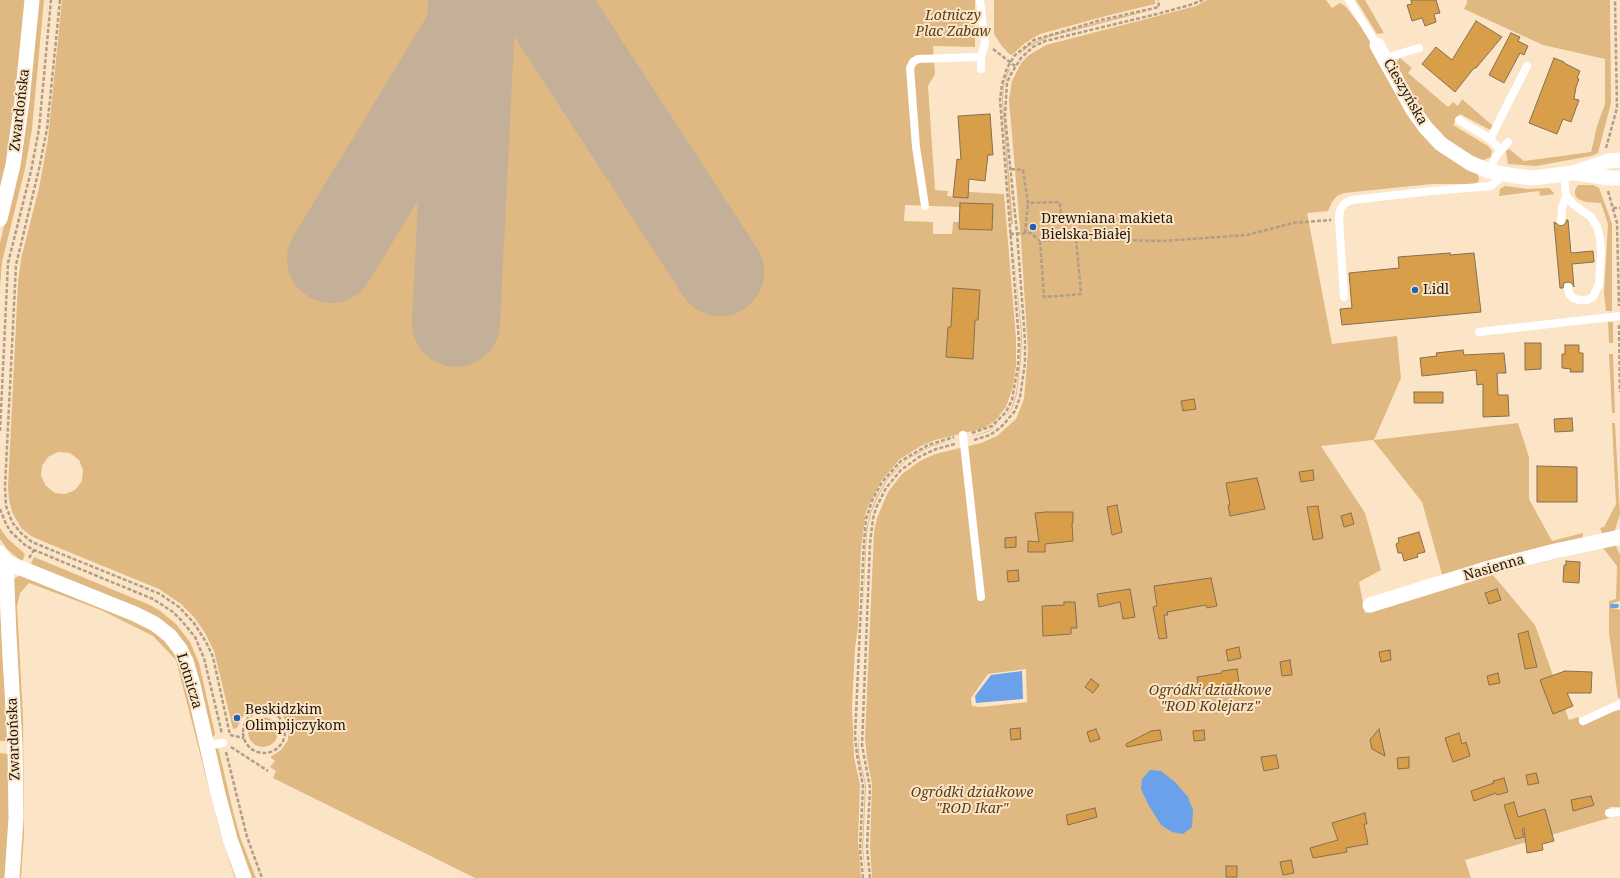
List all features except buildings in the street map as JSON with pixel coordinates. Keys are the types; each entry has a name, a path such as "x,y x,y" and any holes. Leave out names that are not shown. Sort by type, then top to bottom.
{"street":[{"name":"Zwardońska","path":"0,219 13,165 22,101 32,0"},
{"name":"Cieszyńska","path":"1377,45 1413,110 1432,135 1460,158 1496,173 1529,178 1569,174 1614,161"},
{"name":"Cieszyńska","path":"1569,174 1615,178"},
{"name":"Nasienna","path":"1370,605 1496,566 1620,537"},
{"name":"Zwardońska","path":"3,558 15,746 16,818 12,878"},
{"name":"Lotnicza","path":"3,558 155,624 170,636 180,649 186,661 193,685 206,745 230,839 244,878"}],"lane":[{"path":"980,0 985,42 981,57 981,69"},
{"name":"Cieszyńska","path":"1349,0 1377,45"},
{"path":"1385,58 1419,48"},
{"path":"925,206 916,147 910,68 913,62 918,59 981,57"},
{"path":"1490,139 1527,66"},
{"path":"1459,120 1490,139 1500,149"},
{"path":"1344,297 1339,219 1340,210 1345,203 1352,200 1491,186 1499,179 1496,173 1500,149 1508,142"},
{"path":"1561,221 1569,174"},
{"path":"1566,196 1574,205 1590,217 1597,227 1600,238 1601,252 1599,284 1593,297 1587,300 1573,298 1569,294 1568,287"},
{"path":"1479,332 1619,316"},
{"path":"964,438 981,597"},
{"path":"1583,721 1620,704"},
{"path":"206,745 223,743"},
{"path":"1609,813 1620,812"}],"path":[{"path":"0,431 8,263 28,186 36,144 51,0"},
{"path":"60,0 47,129 40,169 16,265 5,488 6,506 12,522 21,533 32,542 160,594 178,607 194,623 206,642 213,657 230,734 244,738"},
{"path":"870,878 867,848 870,788 862,744 870,543 876,508 886,488 910,462 936,449 981,431 997,422 1010,406 1014,392 1018,366 1019,341 1000,100 1002,84 1010,62 1028,43 1039,37 1118,15 1159,7 1158,0"},
{"path":"863,878 860,849 863,786 856,755 855,736 864,540 866,519 870,506 877,491 888,475 901,461 928,445 990,435 1003,425 1015,411 1020,397 1026,351 1006,116 1005,98 1007,82 1015,66 1028,52 1045,41 1164,12 1203,0"},
{"path":"1614,161 1606,146 1617,108 1615,0"},
{"path":"985,42 1015,66"},
{"path":"1011,169 1023,170 1028,203 1025,233"},
{"path":"1615,178 1608,191 1618,223 1620,392"},
{"path":"1028,203 1060,203 1063,240"},
{"path":"1613,208 1620,208"},
{"path":"1040,241 1076,239 1163,241 1247,235 1293,223 1339,219"},
{"path":"1010,234 1034,234 1040,241 1044,296 1081,294 1076,239"},
{"path":"0,509 6,524 17,539 34,550"},
{"path":"260,712 274,714 283,724 284,738 282,744 271,752 257,752 251,749 246,744 244,738 243,731 245,724 254,714 260,712"},
{"path":"223,743 268,770"}],"green space":[{"path":"0,0 26,0 17,100 0,197"},
{"path":"38,0 44,0 32,129 25,169 2,262 0,287 0,243 11,197"},
{"name":"Lotniczy Plac Zabaw","path":"62,0 975,0 975,47 933,46 935,74 928,86 935,190 948,191 947,196 956,197 968,197 969,192 1004,194 1016,338 1016,365 1013,387 1006,407 995,421 981,429 935,440 921,446 900,459 881,481 866,511 861,548 858,628 855,648 852,706 854,757 860,785 858,841 861,878 475,878 273,778 276,771 270,767 275,761 270,757 281,750 288,740 287,723 281,713 266,706 249,711 241,719 237,728 233,729 214,651 205,633 194,617 181,604 159,589 31,536 21,528 12,512 8,487 18,282 21,259 39,188 48,139","holes":["960,203 992,204 991,230 959,229 959,222 953,222 952,234 933,234 933,222 904,221 905,205 960,207","58,452 70,453 79,460 83,470 82,481 75,490 65,494 55,493 46,486 41,476 42,466 48,457"]},
{"path":"994,0 1155,0 1155,4 1040,34 1025,43 1012,55 1009,54 1001,45 994,34"},
{"path":"1207,0 1326,0 1332,8 1340,3 1346,7 1360,25 1439,150 1453,161 1478,174 1479,180 1477,183 1473,184 1432,184 1344,193 1337,196 1332,202 1328,211 1307,213 1332,344 1397,336 1401,378 1374,440 1518,423 1529,457 1529,499 1552,541 1583,533 1582,540 1443,578 1422,502 1373,440 1321,446 1365,513 1381,570 1359,582 1365,613 1492,573 1581,552 1493,575 1535,625 1569,720 1578,717 1582,725 1611,712 1620,710 1620,807 1609,807 1609,818 1465,860 1471,878 872,878 870,847 872,785 865,738 874,532 877,518 888,492 902,474 920,461 935,454 981,443 997,436 1016,419 1024,399 1028,352 1021,240 1009,100 1012,81 1021,63 1029,55 1046,45 1196,6","holes":["1026,669 1027,702 981,707 972,706 971,698 988,674"]},
{"path":"1356,0 1365,0 1384,33 1377,34"},
{"path":"1467,0 1610,0 1611,103 1598,153 1591,156 1536,166 1508,164 1506,151 1509,149 1524,161 1591,152 1597,126 1605,104 1605,59 1543,45 1464,9"},
{"path":"1156,9 1049,37 1028,47 1015,59 1027,46 1048,36 1115,18"},
{"path":"1400,58 1412,68 1408,73 1448,107 1453,102 1458,106 1462,99 1493,126 1490,130 1460,114 1453,125 1488,146 1492,151 1491,157 1481,161 1450,143 1427,120 1394,64"},
{"path":"1009,68 1010,69 1004,84 1003,100 1013,224 1011,224 1002,100 1003,84"},
{"path":"1578,185 1593,185 1599,188 1612,225 1612,311 1606,311 1604,293 1608,224 1601,203 1586,202 1578,199 1575,195 1575,190"},
{"path":"1505,186 1528,189 1549,188 1555,194 1540,196 1539,191 1499,196 1500,189"},
{"path":"1012,237 1022,334 1021,360 1017,394 1012,409 1002,421 1011,409 1016,394 1020,360 1021,334"},
{"path":"1608,322 1613,322 1613,343 1609,343"},
{"path":"1609,354 1613,354 1615,413 1612,413"},
{"path":"1002,421 988,432 967,438 988,431"},
{"path":"1612,423 1615,423 1620,514 1614,533 1603,535 1600,528 1604,527 1616,504"},
{"path":"960,438 930,447 907,460 887,480 877,499 871,513 867,532 862,627 866,532 870,513 876,498 886,480 906,460 930,446"},
{"path":"0,528 7,538 25,554 22,562 7,549 0,539"},
{"path":"1615,544 1620,555 1620,601 1613,603 1613,608 1620,610 1620,698 1618,698 1609,633 1609,601 1616,599 1617,566 1603,548"},
{"path":"34,557 150,605 159,610 176,624 190,642 199,663 215,734 212,738 186,649 30,566"},
{"path":"21,575 91,601 156,631 177,656 239,878 235,878 220,832 176,660 153,636 101,610 29,583 20,593 17,606 23,716 24,834 21,878 17,878 13,582 15,578"},
{"path":"0,605 3,668 10,736 6,741 0,741"},
{"path":"263,717 274,721 278,732 274,743 263,747 252,743 248,732 252,721"},
{"path":"858,731 859,754 866,785 863,848 866,878 862,848 865,785 858,754"},
{"path":"214,748 218,749 219,751 240,837 256,878 249,878 235,838"},
{"path":"0,753 8,754 10,819 6,878 0,878"}],"water":[{"path":"1022,671 1023,699 976,703 975,696 991,675"},
{"path":"1150,770 1161,771 1175,782 1188,797 1193,810 1192,827 1183,834 1172,832 1161,825 1148,804 1141,789 1142,779"}],"waterway":[{"path":"1612,606 1617,606"}],"runway":[{"path":"456,323 472,0"},
{"path":"543,0 720,272"},
{"path":"331,259 467,35"}],"place":[{"name":"Drewniana makieta Bielska-Białej","path":"1033,227"},
{"name":"Lidl","path":"1415,290"},
{"name":"Beskidzkim Olimpijczykom","path":"237,718"}],"park label":[{"name":"Ogródki działkowe \"ROD Kolejarz\"","path":"1210,700"},
{"name":"Ogródki działkowe \"ROD Ikar\"","path":"972,802"}]}
